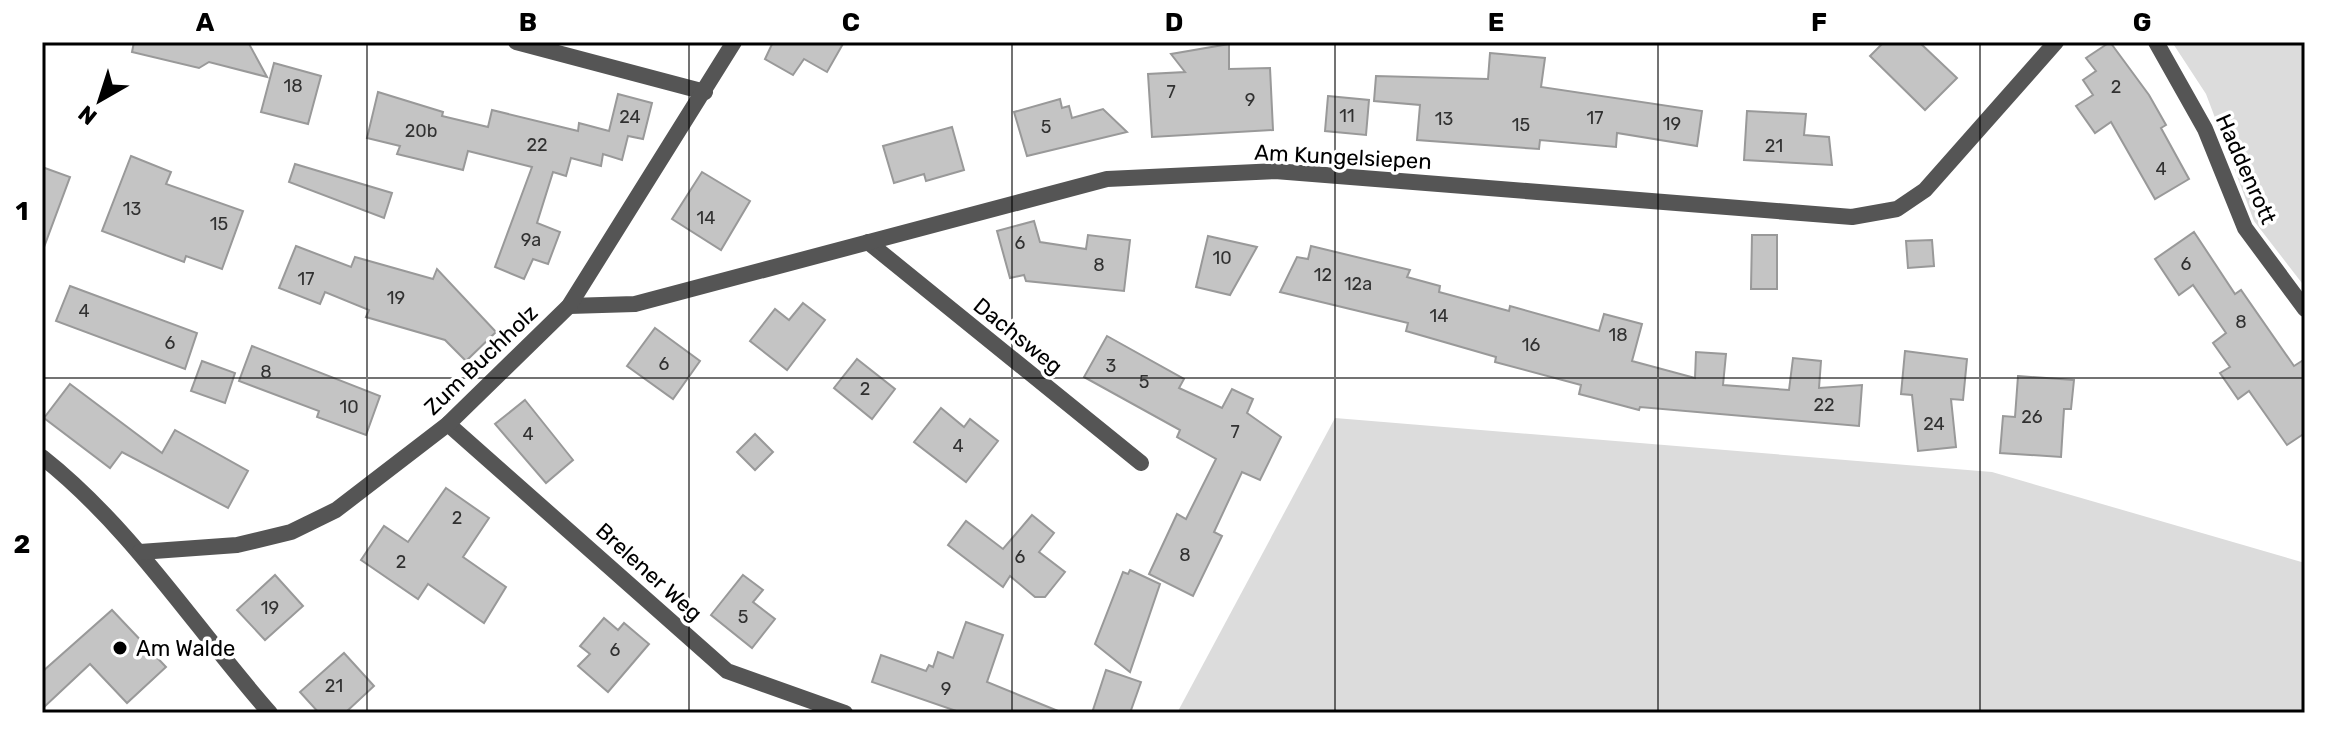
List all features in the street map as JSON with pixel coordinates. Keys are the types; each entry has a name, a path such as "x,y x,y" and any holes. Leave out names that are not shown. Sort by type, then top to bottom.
{"street":[{"path":"516,42 705,92"},
{"name":"Zum Buchholz","path":"140,552 237,545 291,532 336,510 448,424 569,306 734,42"},
{"name":"Am Kungelsiepen","path":"569,306 635,304 1107,179 1275,171 1852,217 1877,215 1897,209 1925,190 2056,42"},
{"name":"Haddenrott","path":"2156,42 2205,129 2245,228 2305,309"},
{"name":"Dachsweg","path":"868,242 1141,463"},
{"name":"Brelener Weg","path":"448,424 727,671 845,713"},
{"path":"42,457 140,552 217,653 270,713"}],"shaded area":[{"path":"2172,42 2305,42 2305,287 2254,221 2206,94"},
{"path":"1335,418 1992,472 2305,563 2305,713 1177,713"}],"building":[{"path":"134,42 248,42 267,77 209,62 199,68 132,52"},
{"path":"773,42 844,42 827,72 804,59 793,75 765,59"},
{"path":"1884,42 1919,42 1957,78 1925,110 1870,56"},
{"path":"2110,42 2149,95 2166,125 2161,128 2189,179 2155,199 2111,122 2095,133 2076,106 2093,95 2083,80 2096,71 2086,58"},
{"path":"1229,44 1229,69 1270,68 1273,130 1152,137 1148,74 1185,72 1171,54"},
{"path":"1490,53 1545,58 1541,87 1702,111 1697,146 1617,133 1616,147 1540,140 1539,149 1417,140 1420,105 1374,101 1376,76 1488,79"},
{"path":"274,63 321,76 308,124 261,112"},
{"path":"378,92 443,112 442,116 488,127 492,110 578,131 579,123 609,131 618,94 652,103 643,139 628,136 622,160 603,154 601,166 571,158 566,176 553,172 537,223 560,232 548,264 533,259 524,279 495,267 532,167 468,151 463,170 397,154 400,146 367,138"},
{"path":"1328,96 1369,100 1366,135 1325,131"},
{"path":"1060,99 1062,108 1069,106 1072,118 1103,109 1127,132 1027,156 1014,112"},
{"path":"1747,111 1806,114 1804,135 1829,137 1832,165 1744,160"},
{"path":"952,127 964,170 926,181 924,174 894,183 883,146"},
{"path":"131,156 171,172 166,184 243,211 222,269 186,256 184,262 102,231"},
{"path":"295,164 392,193 384,218 289,182"},
{"path":"42,167 70,177 44,247 42,246"},
{"path":"702,172 750,201 721,250 672,219"},
{"path":"1034,221 1040,242 1086,249 1088,235 1130,240 1124,291 1026,281 1024,275 1010,278 997,231"},
{"path":"2194,232 2235,294 2241,290 2294,366 2305,359 2305,433 2287,445 2249,391 2238,399 2220,373 2230,367 2213,343 2226,333 2193,285 2179,295 2155,259"},
{"path":"1752,235 1777,235 1777,289 1751,289"},
{"path":"1208,236 1257,247 1230,295 1196,287"},
{"path":"1932,240 1934,266 1908,268 1906,241"},
{"path":"296,246 351,267 355,257 433,279 437,269 496,332 466,361 445,340 366,317 369,310 325,292 320,304 279,288"},
{"path":"1311,246 1410,270 1407,277 1440,286 1439,292 1509,311 1510,306 1599,331 1604,314 1642,324 1632,361 1695,378 1696,352 1726,354 1723,385 1789,390 1793,358 1821,361 1819,388 1862,385 1859,426 1640,407 1639,410 1579,394 1581,385 1495,362 1496,357 1406,331 1408,323 1280,292 1297,257 1308,259"},
{"path":"70,286 197,333 185,369 56,321"},
{"path":"803,303 825,320 787,370 750,341 775,309 789,320"},
{"path":"655,328 700,361 673,399 627,366"},
{"path":"1107,336 1184,379 1179,388 1222,408 1232,389 1253,399 1247,413 1281,437 1260,480 1242,472 1214,532 1222,536 1193,596 1149,574 1177,514 1186,519 1216,459 1177,437 1180,430 1084,377"},
{"path":"252,346 380,396 366,435 317,417 319,411 239,381"},
{"path":"1905,351 1967,359 1963,400 1951,399 1956,447 1918,451 1912,395 1901,394"},
{"path":"857,359 895,389 872,419 834,388"},
{"path":"202,361 235,373 225,403 191,391"},
{"path":"2018,376 2074,380 2071,409 2064,409 2061,457 2000,453 2003,416 2015,417"},
{"path":"70,384 162,453 175,430 248,471 228,508 122,452 110,468 44,418"},
{"path":"525,400 573,460 546,483 495,424"},
{"path":"941,408 964,427 970,419 998,441 966,482 914,442"},
{"path":"755,434 773,452 755,470 737,452"},
{"path":"446,488 489,518 463,557 506,587 484,623 428,584 418,599 361,560 384,526 408,542"},
{"path":"1032,515 1054,533 1039,552 1065,572 1045,597 1035,597 1010,576 1003,587 948,545 966,521 1003,549"},
{"path":"1130,570 1160,584 1130,672 1095,644 1123,572 1128,574"},
{"path":"275,575 303,606 265,640 237,610"},
{"path":"743,575 763,590 753,602 775,619 752,648 711,615"},
{"name":"Am Walde","path":"112,610 166,667 127,703 90,664 42,709 42,672"},
{"path":"604,618 618,630 624,623 649,644 608,692 578,666 590,654 580,646"},
{"path":"966,622 1003,635 987,682 1063,713 962,713 872,682 881,655 926,671 929,665 933,667 938,652 953,658"},
{"path":"344,653 374,686 345,713 319,713 300,692"},
{"path":"1106,670 1141,682 1130,713 1092,713"}],"place":[{"name":"Am Walde","path":"120,648"}]}
